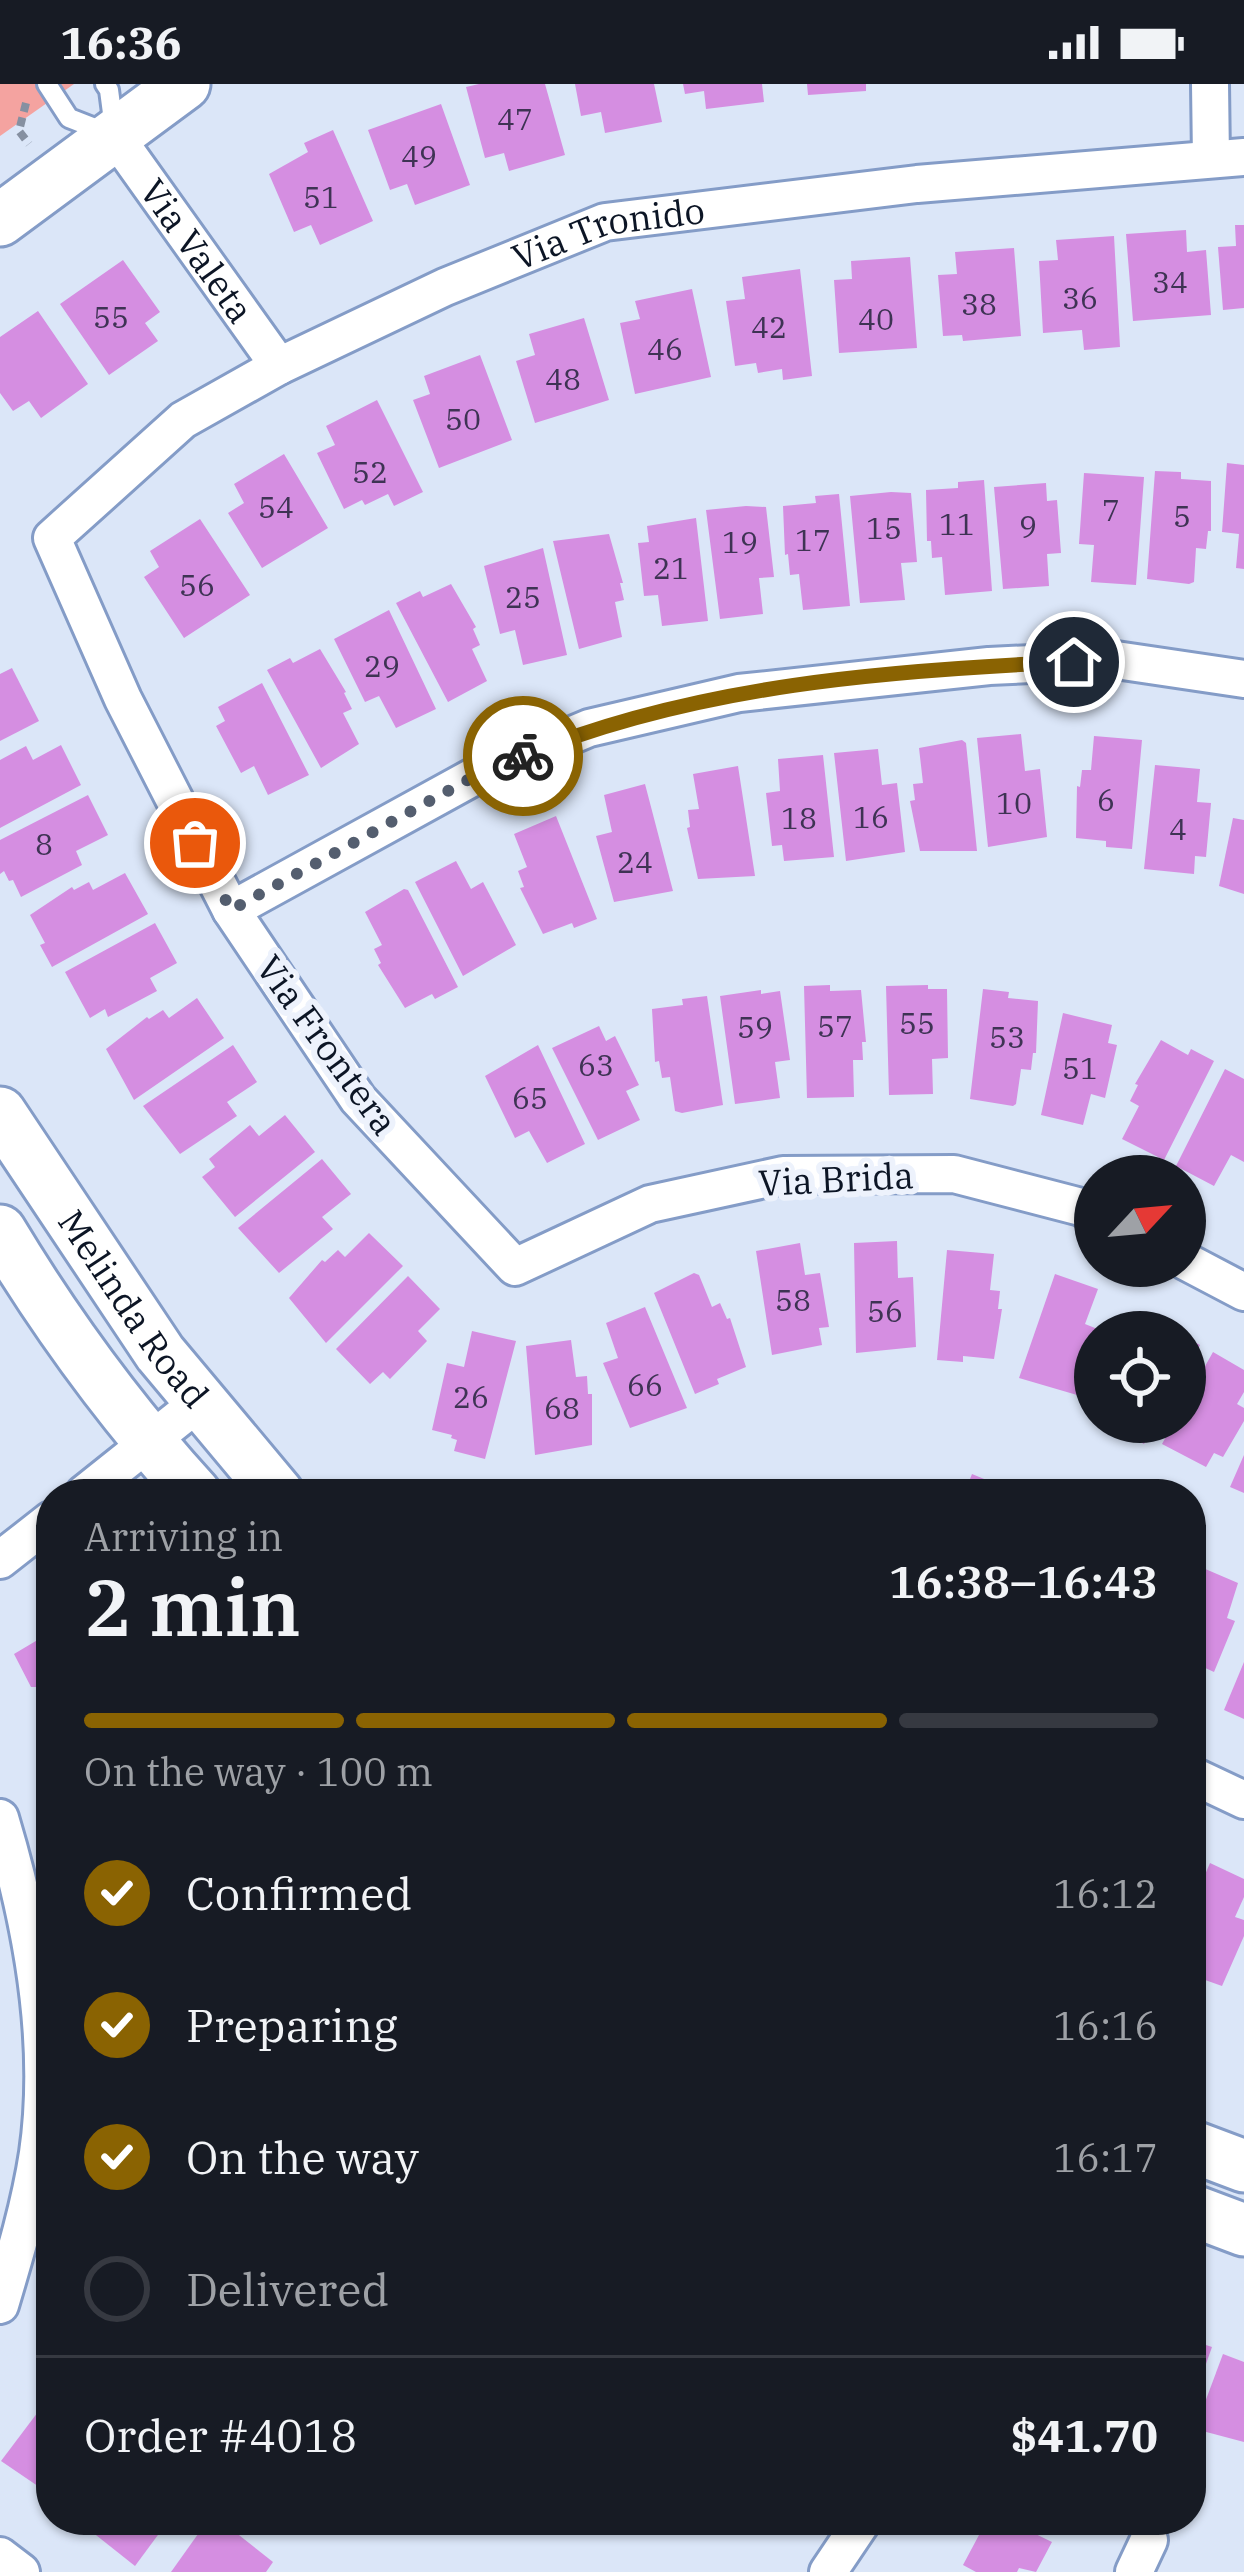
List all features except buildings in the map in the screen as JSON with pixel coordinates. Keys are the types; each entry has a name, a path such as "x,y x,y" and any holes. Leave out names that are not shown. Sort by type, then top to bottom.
{"main road":[{"path":"0,220 184,84"},
{"name":"Melinda Road","path":"0,1113 93,1258 198,1403 265,1479"},
{"name":"Melinda Road","path":"0,1231 148,1442 181,1479"},
{"path":"1206,2152 1244,2166"},
{"path":"1206,2216 1244,2230"}],"street":[{"path":"1210,84 1228,158"},
{"name":"Via Valeta","path":"115,136 279,366"},
{"name":"Via Tronido","path":"52,538 183,420 279,366 446,287 605,222 917,184 1228,158"},
{"name":"Via Frontera","path":"52,538 123,699 231,910 358,1099 515,1267"},
{"path":"231,910 494,768 589,728 739,693 989,666 1116,660 1244,680"},
{"name":"Via Brida","path":"515,1267 650,1204 783,1175 954,1174 1074,1208"},
{"path":"1206,1272 1244,1292"},
{"path":"102,1479 198,1403"},
{"path":"0,1560 36,1532"},
{"path":"1206,1782 1244,1800"},
{"path":"0,1818 36,1946"},
{"path":"0,2305 12,2225 36,2157"},
{"path":"828,2572 853,2535"},
{"path":"0,2556 21,2572"}],"lane":[{"path":"47,84 69,118 115,136 110,90 105,84"}],"path":[{"path":"29,85 19,131 57,178"}],"shaded area":[{"path":"0,84 74,84 0,136"}],"way so far":[{"path":"195,843 231,910 475,776 523,756"}],"route":[{"path":"523,756 589,728 739,693 989,666 1074,662"}]}
